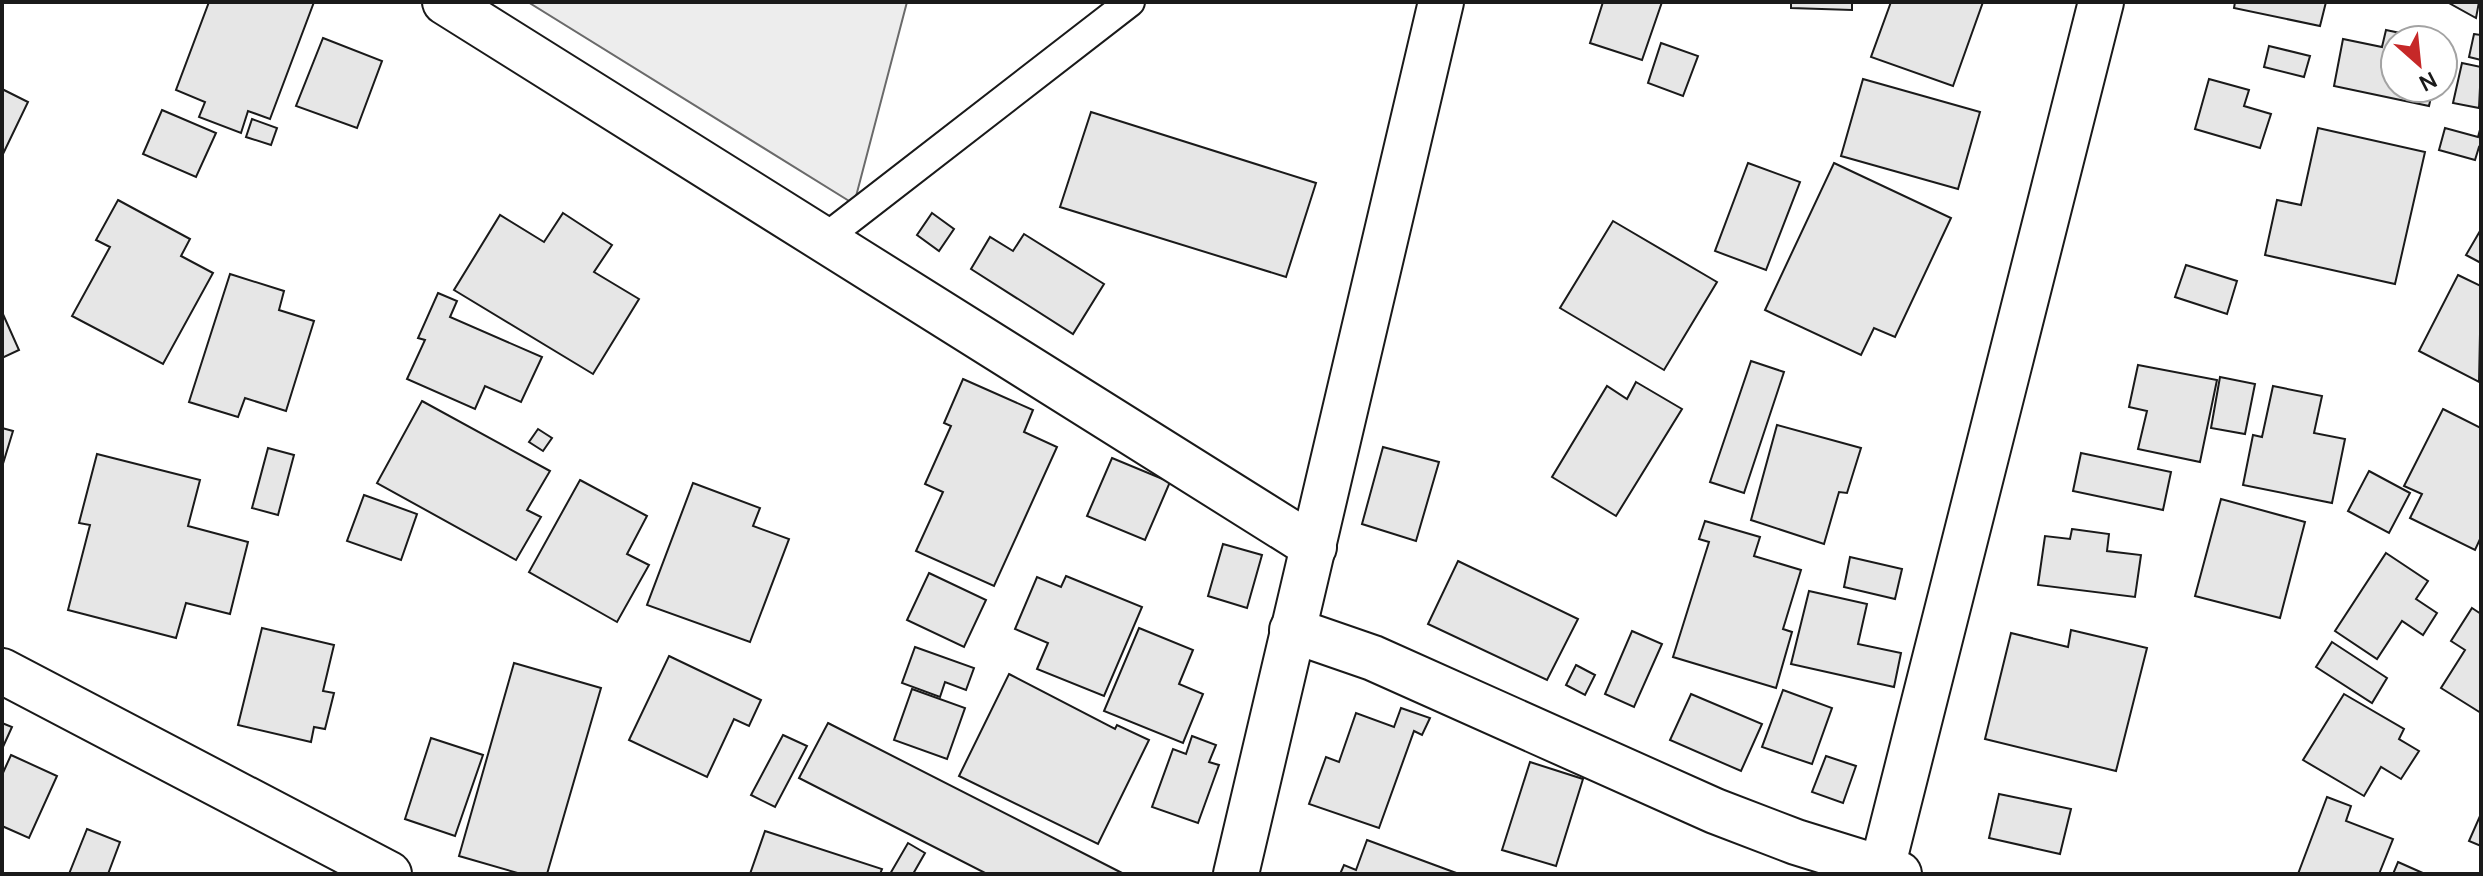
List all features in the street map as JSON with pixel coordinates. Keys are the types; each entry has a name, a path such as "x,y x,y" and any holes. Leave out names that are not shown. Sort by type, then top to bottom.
{"street":[{"path":"445,2 1314,547"},
{"path":"1236,874 1441,2"},
{"path":"1292,630 1373,658 1715,811 1796,842 1890,871 2101,2"},
{"path":"2,671 389,874"}],"lane":[{"path":"824,239 1130,2"}],"shaded area":[{"path":"528,2 907,2 854,204"}],"building":[{"path":"209,2 314,2 270,119 248,111 241,133 199,117 205,102 176,90"},
{"path":"1603,2 1662,2 1642,60 1590,43"},
{"path":"1791,2 1852,2 1852,10 1791,8"},
{"path":"1891,2 1983,2 1953,86 1871,57"},
{"path":"2235,2 2326,2 2320,26 2234,8"},
{"path":"2450,2 2479,2 2476,18 2449,3"},
{"path":"2474,34 2481,35 2481,60 2469,57"},
{"path":"323,38 382,61 357,128 296,106"},
{"path":"2343,39 2379,46 2379,95 2334,86"},
{"path":"1661,43 1698,56 1683,96 1648,83"},
{"path":"2269,46 2310,56 2304,77 2264,67"},
{"path":"2462,63 2481,67 2479,108 2458,104"},
{"path":"1863,79 1980,112 1958,189 1841,156"},
{"path":"2209,79 2249,90 2244,106 2271,114 2260,148 2195,129"},
{"path":"2,89 28,102 2,156"},
{"path":"162,110 216,133 196,177 143,154"},
{"path":"1091,112 1316,183 1286,277 1060,207"},
{"path":"252,119 277,128 271,145 246,137"},
{"path":"2481,126 2481,148 2475,160 2439,150 2445,128 2478,137"},
{"path":"2318,128 2425,152 2395,284 2265,255 2277,200 2301,205"},
{"path":"1748,163 1800,182 1766,270 1715,251"},
{"path":"1834,163 1951,218 1895,337 1874,328 1861,355 1765,310"},
{"path":"118,200 190,239 181,256 213,273 163,364 72,316 110,247 96,240"},
{"path":"563,213 612,245 594,272 639,299 593,374 454,290 500,215 544,242"},
{"path":"932,213 954,229 939,251 917,235"},
{"path":"1613,221 1717,282 1664,370 1560,308"},
{"path":"2481,231 2481,263 2466,255"},
{"path":"1024,234 1104,284 1073,334 971,269 990,237 1013,251"},
{"path":"2186,265 2237,281 2227,314 2175,297"},
{"path":"230,274 284,291 279,310 314,321 286,411 245,398 238,417 189,402"},
{"path":"2458,275 2481,286 2479,382 2419,351"},
{"path":"438,293 457,301 450,317 542,357 521,402 485,386 475,409 407,379 425,340 418,338"},
{"path":"2,312 19,350 2,358"},
{"path":"1751,361 1784,372 1744,493 1710,482"},
{"path":"2138,365 2217,380 2200,462 2138,449 2147,411 2129,407"},
{"path":"2220,377 2255,384 2245,434 2211,428"},
{"path":"963,379 1033,410 1024,432 1057,447 994,586 916,551 943,492 925,484 951,426 944,423"},
{"path":"1636,382 1682,409 1616,516 1552,477 1607,386 1627,399"},
{"path":"2273,386 2322,396 2314,433 2345,439 2332,503 2243,485 2253,435 2262,437"},
{"path":"422,401 550,471 527,510 541,517 516,560 377,483"},
{"path":"2443,409 2481,428 2481,537 2475,550 2410,518 2422,494 2404,486"},
{"path":"1777,425 1861,448 1847,493 1839,492 1824,544 1751,520"},
{"path":"2,428 13,431 2,467"},
{"path":"538,429 552,438 543,451 529,442"},
{"path":"1383,447 1439,462 1416,541 1362,524"},
{"path":"268,448 294,455 278,515 252,508"},
{"path":"2081,453 2171,472 2163,510 2073,491"},
{"path":"97,454 200,480 188,526 248,542 230,614 186,603 176,638 68,610 90,525 79,523"},
{"path":"1112,458 1170,482 1145,540 1087,516"},
{"path":"2369,471 2410,493 2389,533 2348,511"},
{"path":"580,480 647,516 627,554 649,565 617,622 529,572"},
{"path":"693,483 760,508 753,526 789,539 750,642 647,605"},
{"path":"364,495 417,514 401,560 347,541"},
{"path":"2221,499 2305,522 2280,618 2195,596"},
{"path":"1705,521 1760,537 1754,556 1801,570 1783,629 1792,632 1776,688 1673,657 1709,542 1699,539"},
{"path":"2072,529 2109,534 2107,551 2141,555 2135,597 2038,585 2045,536 2070,539"},
{"path":"1223,544 1262,555 1247,608 1208,596"},
{"path":"2386,553 2428,581 2416,599 2437,613 2423,635 2402,621 2377,659 2335,631"},
{"path":"1850,557 1902,569 1895,599 1844,587"},
{"path":"1458,561 1578,619 1547,680 1428,624"},
{"path":"929,573 986,600 964,647 907,620"},
{"path":"1066,576 1142,607 1104,696 1037,669 1048,643 1015,629 1037,577 1061,587"},
{"path":"1809,591 1867,604 1858,644 1901,653 1894,687 1791,664"},
{"path":"2472,608 2481,614 2481,713 2441,688 2465,650 2451,641"},
{"path":"262,628 334,645 323,691 334,693 325,729 314,727 311,742 238,725"},
{"path":"1139,628 1193,650 1179,684 1203,694 1183,743 1104,711"},
{"path":"2071,630 2147,648 2116,771 1985,739 2011,633 2068,647"},
{"path":"1632,631 1662,644 1634,707 1605,694"},
{"path":"2332,642 2387,678 2372,703 2316,667"},
{"path":"915,647 974,668 966,690 945,682 940,697 902,683"},
{"path":"669,656 761,700 749,726 734,719 707,777 629,740"},
{"path":"514,663 601,688 547,874 521,874 459,856"},
{"path":"1576,665 1595,675 1585,695 1566,685"},
{"path":"1009,674 1115,729 1117,725 1149,740 1098,844 959,776"},
{"path":"912,689 965,708 947,759 894,740"},
{"path":"1783,690 1832,708 1812,764 1762,747"},
{"path":"1691,694 1762,724 1741,771 1670,740"},
{"path":"2344,694 2404,729 2399,739 2419,751 2401,779 2381,767 2364,796 2303,760"},
{"path":"1401,708 1430,718 1422,735 1414,731 1379,828 1309,804 1326,757 1339,762 1356,713 1394,727"},
{"path":"2,723 12,727 2,749"},
{"path":"828,723 1124,874 987,874 799,778"},
{"path":"783,735 807,746 775,807 751,795"},
{"path":"1192,736 1216,745 1209,762 1219,765 1198,823 1152,807 1173,749 1186,754"},
{"path":"431,738 483,755 455,836 405,819"},
{"path":"11,755 57,776 29,838 2,826 2,775"},
{"path":"1826,756 1856,766 1843,803 1812,792"},
{"path":"1530,762 1583,779 1556,866 1502,850"},
{"path":"1999,794 2071,809 2060,854 1989,838"},
{"path":"2327,797 2351,806 2346,821 2393,839 2379,874 2298,874"},
{"path":"2481,816 2481,846 2469,841"},
{"path":"87,829 120,842 108,874 69,874"},
{"path":"765,831 882,869 880,874 750,874"},
{"path":"1367,840 1459,874 1340,874 1344,865 1356,870"},
{"path":"908,843 925,853 913,874 890,874"},
{"path":"2398,862 2425,874 2393,874"}]}
